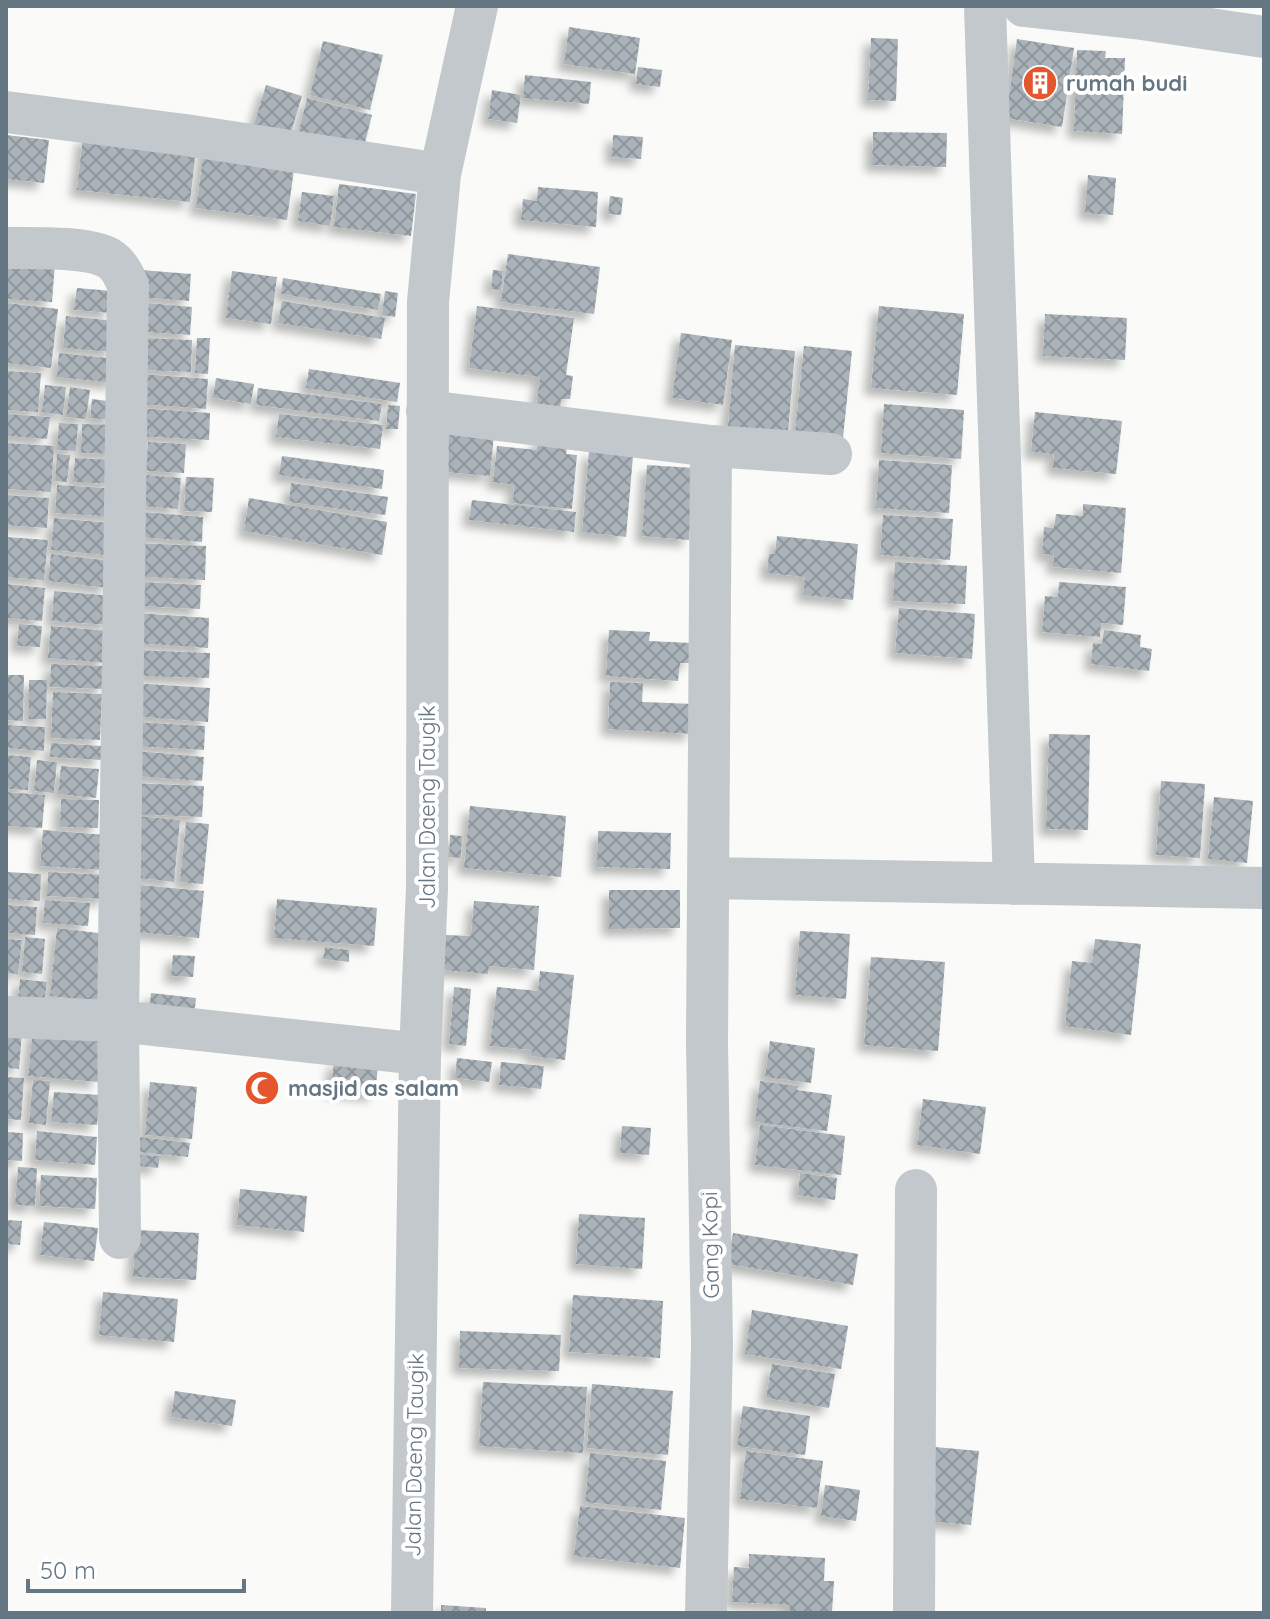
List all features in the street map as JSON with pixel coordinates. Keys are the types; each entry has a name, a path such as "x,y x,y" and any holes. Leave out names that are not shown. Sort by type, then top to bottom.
{"street":[{"name":"Jalan Daeng Taugik","path":"412,1613 420,1054 427,888 428,302 440,174 477,6"},
{"path":"985,6 1014,884"},
{"path":"1024,6 1264,37"},
{"path":"6,112 185,135 440,174"},
{"path":"6,248 65,249 107,256 117,265 128,285 118,1021 120,1238"},
{"path":"427,411 711,446 831,454"},
{"name":"Gang Kopi","path":"706,1613 712,1344 707,1043 711,446"},
{"path":"709,878 1264,888"},
{"path":"6,1017 118,1021 420,1054"},
{"path":"914,1613 916,1190"}],"building":[{"path":"569,27 640,38 635,74 564,64"},
{"path":"871,38 898,39 896,101 868,100"},
{"name":"rumah budi","path":"1017,39 1074,48 1062,127 1006,118"},
{"path":"323,41 383,55 370,110 310,95"},
{"path":"1077,50 1106,51 1105,58 1125,58 1122,134 1074,131"},
{"path":"638,67 662,70 660,87 636,84"},
{"path":"525,75 591,82 589,104 523,98"},
{"path":"266,85 302,96 288,142 252,131"},
{"path":"492,90 521,95 517,123 488,119"},
{"path":"307,98 372,115 362,155 297,139"},
{"path":"873,132 947,133 946,167 872,165"},
{"path":"6,135 49,140 44,183 6,179"},
{"path":"613,135 643,137 641,159 612,157"},
{"path":"83,136 196,149 190,202 77,190"},
{"path":"205,143 296,155 287,220 196,208"},
{"path":"1088,175 1116,178 1113,215 1085,213"},
{"path":"339,184 416,194 411,236 334,227"},
{"path":"538,187 598,192 596,227 521,220 523,199 537,201"},
{"path":"302,192 334,196 330,226 298,221"},
{"path":"610,196 623,198 621,215 608,214"},
{"path":"508,254 600,267 594,314 501,302"},
{"path":"6,258 55,262 52,302 6,299"},
{"path":"141,270 191,274 189,301 139,297"},
{"path":"493,270 503,271 501,290 491,289"},
{"path":"232,271 277,277 271,324 226,318"},
{"path":"283,278 381,294 378,310 281,294"},
{"path":"77,288 112,291 111,313 74,310"},
{"path":"385,291 398,293 395,317 382,315"},
{"path":"282,301 385,318 381,339 278,323"},
{"path":"6,303 58,309 51,368 6,363"},
{"path":"147,303 192,307 190,335 145,332"},
{"path":"477,306 574,318 566,375 573,376 570,399 561,399 560,410 536,407 540,377 469,368"},
{"path":"879,306 964,314 957,395 871,388"},
{"path":"1045,314 1127,318 1125,360 1043,356"},
{"path":"66,316 116,321 113,352 63,348"},
{"path":"681,333 732,340 723,405 672,398"},
{"path":"144,338 192,340 191,372 143,370"},
{"path":"197,338 210,338 208,374 195,373"},
{"path":"735,345 795,351 788,432 728,427"},
{"path":"804,346 852,351 842,447 794,442"},
{"path":"59,353 117,359 115,383 57,377"},
{"path":"309,369 400,383 397,402 306,388"},
{"path":"6,371 41,373 38,412 6,410"},
{"path":"141,374 208,379 206,409 139,404"},
{"path":"216,378 254,384 251,404 213,398"},
{"path":"45,385 66,387 63,415 42,412"},
{"path":"70,387 90,390 86,419 66,417"},
{"path":"258,388 382,404 379,421 256,405"},
{"path":"92,399 115,402 113,420 90,418"},
{"path":"884,404 964,410 961,459 881,453"},
{"path":"388,405 400,406 398,429 386,429"},
{"path":"139,408 210,413 209,440 137,436"},
{"path":"1035,412 1122,421 1116,474 1053,468 1054,454 1031,452"},
{"path":"6,414 50,417 47,439 6,436"},
{"path":"279,414 383,425 380,449 276,437"},
{"path":"59,423 78,424 76,451 57,450"},
{"path":"82,424 119,425 118,454 81,453"},
{"path":"439,428 494,434 490,476 435,471"},
{"path":"538,437 568,440 566,454 577,455 572,509 513,503 514,485 493,482 497,446 537,450"},
{"path":"148,442 186,444 184,473 146,471"},
{"path":"6,443 54,446 51,492 6,489"},
{"path":"589,451 633,456 626,537 582,532"},
{"path":"57,454 70,455 67,482 55,481"},
{"path":"282,456 384,470 382,489 279,475"},
{"path":"75,458 115,460 114,484 73,482"},
{"path":"879,460 952,465 949,513 876,508"},
{"path":"647,465 694,468 689,540 642,536"},
{"path":"134,474 181,478 178,509 131,505"},
{"path":"186,477 214,478 212,512 184,511"},
{"path":"291,483 388,497 385,515 289,502"},
{"path":"57,485 121,489 119,517 55,513"},
{"path":"6,495 49,498 47,528 6,525"},
{"path":"249,498 387,522 382,555 244,531"},
{"path":"472,500 576,512 574,532 469,520"},
{"path":"1083,504 1126,508 1121,573 1053,567 1054,555 1042,554 1044,527 1054,528 1056,514 1083,516"},
{"path":"143,512 203,517 202,542 141,537"},
{"path":"883,515 953,519 950,560 880,555"},
{"path":"54,518 121,524 117,556 51,550"},
{"path":"777,536 858,544 853,600 803,595 805,577 767,573 769,554 775,554"},
{"path":"6,537 48,540 44,580 6,577"},
{"path":"134,543 206,546 205,580 132,576"},
{"path":"51,554 111,561 108,588 48,581"},
{"path":"895,562 967,566 965,604 893,601"},
{"path":"140,582 201,585 200,609 139,606"},
{"path":"1059,582 1126,587 1123,625 1101,623 1100,637 1042,632 1045,596 1058,597"},
{"path":"6,584 45,588 42,621 6,618"},
{"path":"54,591 113,596 110,625 52,621"},
{"path":"899,608 975,614 972,659 895,653"},
{"path":"136,613 209,618 208,648 135,643"},
{"path":"19,624 42,626 40,647 17,646"},
{"path":"51,626 108,631 106,663 48,658"},
{"path":"609,630 650,632 649,641 691,643 689,663 680,663 678,681 606,676"},
{"path":"1104,630 1141,635 1140,647 1152,649 1149,671 1091,664 1093,643 1102,644"},
{"path":"135,650 210,653 209,678 135,676"},
{"path":"51,664 105,666 104,689 50,687"},
{"path":"6,675 24,675 23,721 6,720"},
{"path":"29,680 47,680 46,719 29,719"},
{"path":"610,682 643,683 642,702 694,704 692,734 608,729"},
{"path":"131,683 210,688 208,722 129,716"},
{"path":"53,692 102,694 100,740 51,738"},
{"path":"134,722 205,726 204,750 133,746"},
{"path":"6,725 45,727 44,751 6,748"},
{"path":"1049,734 1090,735 1088,830 1046,829"},
{"path":"51,743 102,746 101,760 50,757"},
{"path":"136,751 204,757 202,781 134,776"},
{"path":"6,755 31,757 28,790 6,789"},
{"path":"37,760 57,762 54,793 34,791"},
{"path":"61,766 99,769 96,798 58,794"},
{"path":"1161,781 1205,784 1200,858 1156,855"},
{"path":"130,783 204,786 202,817 130,814"},
{"path":"6,792 45,795 42,828 6,826"},
{"path":"1214,797 1253,801 1247,863 1208,859"},
{"path":"61,799 99,800 98,828 60,827"},
{"path":"470,806 566,816 561,877 464,868"},
{"path":"137,816 180,820 174,882 131,877"},
{"path":"186,822 209,824 203,884 180,882"},
{"path":"43,830 106,835 104,870 40,866"},
{"path":"598,831 671,833 670,869 597,867"},
{"path":"450,835 462,836 461,858 449,857"},
{"path":"6,872 41,874 40,901 6,899"},
{"path":"48,872 108,875 106,899 47,896"},
{"path":"139,885 204,891 199,938 135,932"},
{"path":"609,890 680,890 680,928 609,929"},
{"path":"277,899 377,908 374,946 274,938"},
{"path":"45,900 90,903 88,926 43,923"},
{"path":"474,901 539,906 534,970 489,966 488,974 443,970 446,935 471,936"},
{"path":"6,905 37,907 35,935 6,933"},
{"path":"57,928 106,934 99,1001 50,996"},
{"path":"800,931 850,934 846,999 795,995"},
{"path":"25,937 45,939 42,974 22,972"},
{"path":"6,939 22,940 18,974 6,973"},
{"path":"1095,939 1141,944 1131,1035 1065,1026 1072,961 1092,963"},
{"path":"325,947 349,950 349,962 323,959"},
{"path":"173,955 195,956 193,977 171,976"},
{"path":"871,957 945,962 938,1051 864,1045"},
{"path":"540,971 574,975 565,1060 531,1056 532,1050 490,1046 497,987 538,991"},
{"path":"20,979 47,982 43,1012 17,1009"},
{"path":"454,987 471,989 466,1046 449,1044"},
{"path":"151,993 196,998 194,1016 149,1012"},
{"path":"33,1029 102,1036 98,1082 28,1076"},
{"path":"6,1032 22,1033 19,1069 6,1068"},
{"path":"770,1041 815,1048 811,1083 765,1077"},
{"path":"457,1058 492,1062 489,1082 455,1078"},
{"path":"334,1061 378,1066 375,1095 331,1090"},
{"path":"501,1062 544,1066 541,1089 499,1085"},
{"path":"6,1077 24,1078 21,1120 6,1119"},
{"path":"33,1080 50,1081 46,1125 29,1123"},
{"path":"760,1081 832,1095 827,1131 755,1122"},
{"path":"150,1082 197,1087 192,1139 145,1135"},
{"path":"54,1092 100,1095 97,1125 51,1122"},
{"path":"923,1099 986,1107 980,1154 917,1145"},
{"path":"760,1125 845,1136 841,1175 755,1165"},
{"path":"622,1126 651,1128 649,1155 620,1153"},
{"path":"37,1131 97,1137 95,1165 35,1160"},
{"path":"6,1132 23,1133 22,1161 6,1160"},
{"path":"140,1137 190,1143 188,1157 138,1152"},
{"path":"139,1155 160,1156 158,1168 138,1166"},
{"path":"18,1167 37,1168 35,1206 15,1205"},
{"path":"800,1173 837,1178 835,1200 798,1195"},
{"path":"41,1175 97,1178 95,1209 39,1206"},
{"path":"240,1189 307,1196 304,1232 237,1225"},
{"path":"579,1214 645,1218 642,1269 576,1264"},
{"path":"6,1220 22,1221 20,1245 6,1244"},
{"path":"44,1222 98,1228 94,1261 40,1255"},
{"path":"136,1230 199,1233 196,1280 133,1277"},
{"path":"733,1233 858,1254 853,1285 728,1264"},
{"path":"103,1292 178,1299 174,1342 99,1335"},
{"path":"573,1295 663,1301 660,1358 569,1352"},
{"path":"752,1310 848,1326 841,1369 745,1354"},
{"path":"460,1331 561,1335 559,1371 459,1368"},
{"path":"772,1364 835,1374 829,1408 766,1398"},
{"path":"483,1382 587,1387 583,1453 479,1446"},
{"path":"592,1384 673,1391 668,1455 587,1448"},
{"path":"175,1391 236,1400 232,1426 171,1417"},
{"path":"743,1406 810,1416 805,1455 737,1446"},
{"path":"935,1447 979,1451 971,1525 928,1521"},
{"path":"746,1451 823,1461 817,1508 740,1499"},
{"path":"590,1453 666,1461 661,1510 585,1502"},
{"path":"825,1485 860,1490 856,1521 821,1516"},
{"path":"580,1506 685,1518 680,1568 574,1556"},
{"path":"749,1554 825,1558 824,1581 834,1581 832,1612 790,1613 790,1605 732,1602 734,1567 749,1568"},
{"path":"441,1605 486,1608 486,1613 441,1613"}],"place":[{"name":"rumah budi","path":"1040,83"},
{"name":"masjid as salam","path":"262,1088"}]}
